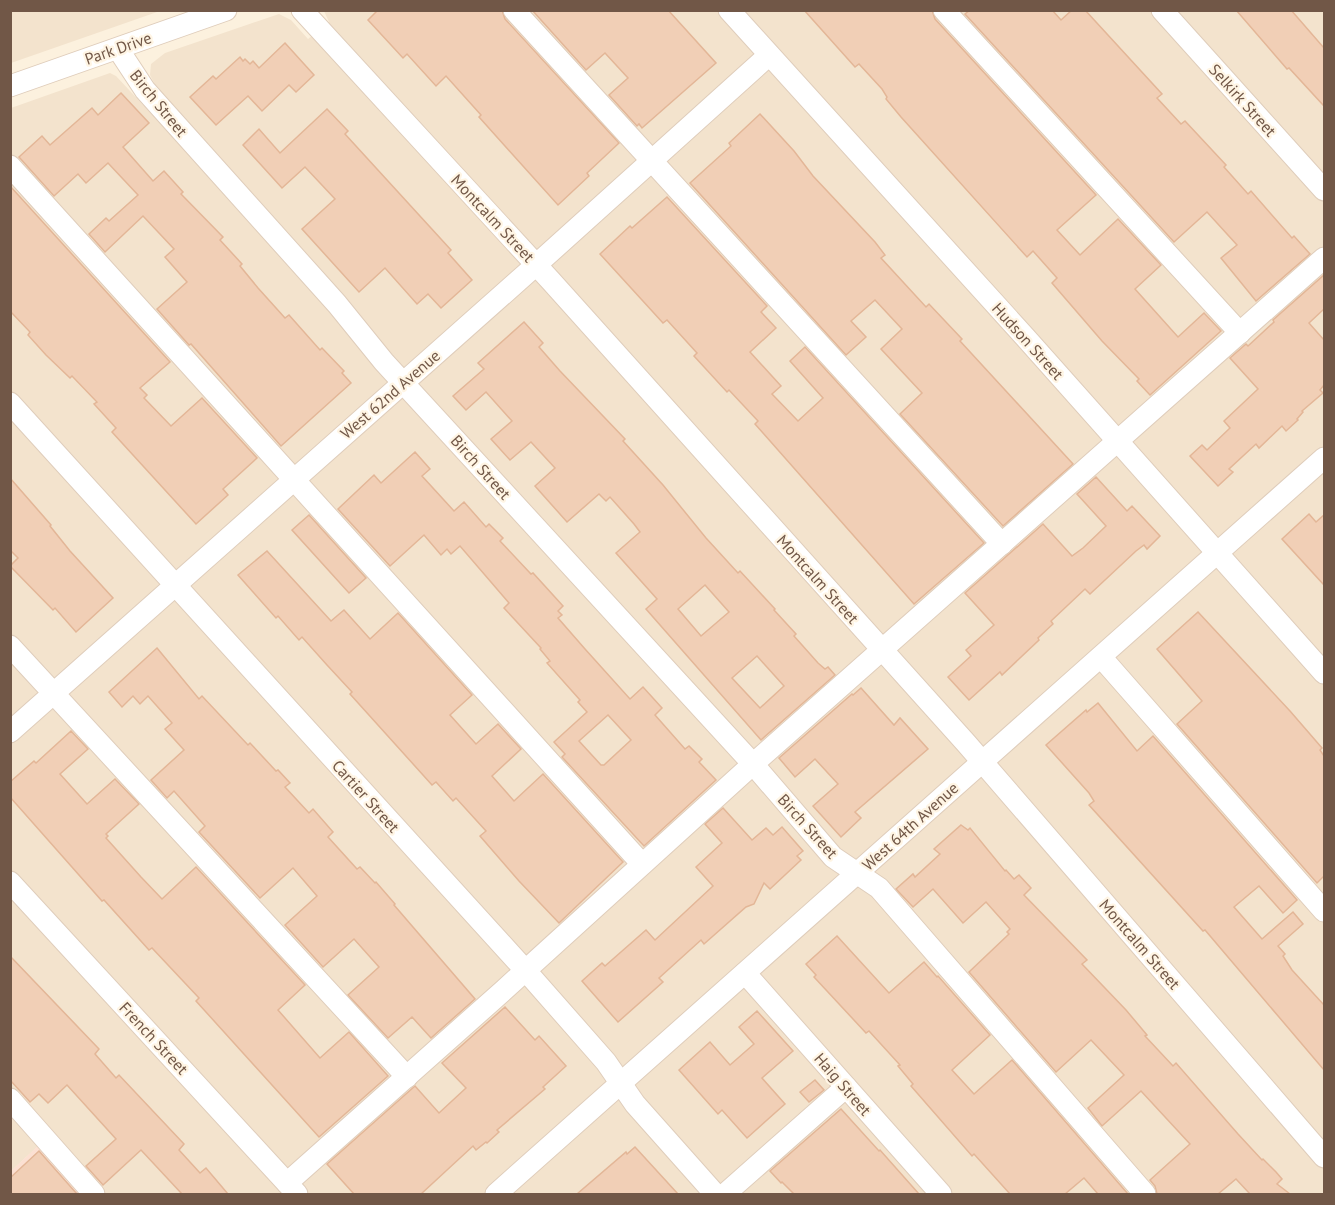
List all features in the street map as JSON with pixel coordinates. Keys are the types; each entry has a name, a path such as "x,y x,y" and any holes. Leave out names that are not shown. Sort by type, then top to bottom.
{"street":[{"name":"Park Drive","path":"10,86 226,10"},
{"name":"Montcalm Street","path":"302,10 536,265 982,762 1324,1157"},
{"path":"514,10 1002,544"},
{"name":"Hudson Street","path":"729,10 1324,673"},
{"path":"944,10 1240,333"},
{"name":"Selkirk Street","path":"1162,10 1324,190"},
{"name":"Birch Street","path":"118,49 145,90 337,304 384,362 753,764 833,857 879,888 1145,1194"},
{"name":"West 62nd Avenue","path":"10,732 769,55"},
{"path":"10,166 642,864"},
{"path":"292,1189 407,1077 642,864 1324,258"},
{"name":"Cartier Street","path":"10,403 526,971 606,1062 635,1104 715,1194"},
{"name":"West 64th Avenue","path":"496,1194 1324,458"},
{"path":"10,646 407,1077"},
{"path":"1101,657 1324,911"},
{"name":"French Street","path":"10,882 292,1189"},
{"name":"Haig Street","path":"745,973 941,1194"},
{"path":"725,1194 846,1087"},
{"path":"10,1099 94,1194"}],"shaded area":[{"path":"11,10 160,10 160,11 11,63"},
{"path":"324,11 1324,11 1324,1194 104,1194 51,1134 11,1171 11,108 110,73 116,76 144,106 159,93 150,75 151,64 165,53 279,14 291,20 308,39 329,22"},
{"path":"40,1144 84,1194 11,1194 11,1171"}],"building":[{"path":"378,10 502,10 505,19 619,143 558,205 479,117 481,115 446,76 436,86 407,54 403,58 368,20"},
{"path":"532,10 668,10 716,63 642,128 639,124 637,126 609,95 628,78 605,53 586,70"},
{"path":"804,10 932,10 935,19 1096,195 1057,230 1080,255 1118,219 1161,265 1135,289 1178,337 1204,313 1221,331 1150,395 1137,381 1139,379 1102,341 1052,283 1057,278 1033,251 1027,257 901,117 886,99 882,89 859,64 855,67"},
{"path":"970,10 1052,10 1061,20 1072,10 1085,10 1162,94 1157,98 1181,124 1185,121 1226,165 1224,167 1248,194 1251,191 1292,238 1294,236 1310,254 1256,301 1221,258 1237,245 1207,212 1174,242 965,14"},
{"path":"1236,10 1291,10 1324,48 1324,106 1289,68 1287,69"},
{"path":"285,43 314,75 296,92 289,85 262,111 248,96 216,125 190,97 213,76 216,79 240,57 250,64 253,61 259,68"},
{"path":"121,93 149,123 123,147 153,181 164,171 183,192 181,194 223,237 220,240 242,264 240,266 258,288 285,318 289,315 320,350 322,348 344,371 342,373 351,383 281,446 157,309 187,282 165,257 174,249 143,216 105,252 89,234 106,218 109,221 138,195 108,163 86,183 78,174 54,196 19,157 42,136 50,145 92,108 98,115"},
{"path":"327,109 348,131 345,134 451,250 448,253 472,280 441,308 428,294 417,304 385,268 359,292 302,229 335,199 305,167 282,188 243,145 259,129 280,153"},
{"path":"760,114 794,151 813,176 875,242 885,255 881,258 926,307 929,304 962,339 960,341 1073,464 1003,526 900,414 922,393 881,349 902,329 875,300 851,321 866,337 846,355 690,183 731,146 729,143"},
{"path":"10,186 170,362 140,388 147,395 144,398 171,426 202,398 257,458 223,489 228,495 196,524 112,432 116,428 94,404 97,402 72,376 70,378 46,355 28,335 30,332 10,311"},
{"path":"667,197 767,306 761,312 776,328 750,352 781,386 772,394 798,421 823,398 790,361 805,347 984,543 914,604 755,424 758,421 694,356 697,353 667,320 663,323 600,254 630,226 632,228"},
{"path":"1324,275 1324,309 1309,323 1324,340 1324,385 1320,390 1323,393 1302,411 1298,420 1286,431 1282,426 1259,448 1256,444 1229,469 1233,472 1218,486 1190,456 1202,445 1207,450 1230,428 1224,421 1258,389 1230,358 1246,344 1248,346 1274,322 1273,320"},
{"path":"524,322 543,343 539,347 625,439 623,441 706,538 775,609 796,634 794,636 818,663 825,669 828,667 835,675 761,740 646,609 657,599 616,553 640,532 610,497 606,501 599,494 567,522 535,486 555,468 531,442 510,460 491,439 512,421 486,392 466,410 453,396 484,369 478,363","holes":["705,585 729,612 701,636 678,609","757,656 784,686 760,708 732,678"]},
{"path":"415,452 430,469 422,476 454,511 464,502 486,527 489,524 503,538 500,541 563,606 558,611 562,615 558,618 630,699 643,687 662,708 655,715 685,749 689,746 702,759 699,762 716,780 644,846 562,757 565,754 554,742 587,712 578,702 580,700 547,663 550,661 541,648 504,608 509,603 460,546 451,554 447,549 441,555 424,535 390,566 338,509 374,475 381,483","holes":["608,715 631,740 604,765 601,765 579,741"]},
{"path":"1096,477 1127,511 1132,506 1160,536 1147,549 1144,545 1136,551 1090,594 1085,589 1051,621 1053,624 1038,638 1039,640 1002,675 1000,672 969,700 948,677 971,656 966,650 994,625 965,593 1043,524 1072,556 1083,548 1106,526 1077,494"},
{"path":"10,478 51,525 70,551 113,598 76,632 55,608 53,610 10,566 18,558 10,550"},
{"path":"1309,514 1316,522 1324,515 1324,585 1282,539"},
{"path":"309,515 366,578 349,593 292,530"},
{"path":"267,551 331,621 344,610 370,639 398,613 472,695 450,715 476,744 498,724 521,749 492,776 514,801 543,774 623,862 559,923 480,836 486,831 456,798 453,801 436,782 432,785 302,637 299,640 278,616 276,618 238,575"},
{"path":"1198,612 1322,748 1320,750 1324,756 1324,876 1317,883 1177,724 1202,701 1157,649"},
{"path":"157,648 199,699 202,696 248,745 250,743 290,783 285,787 309,813 313,809 333,832 328,837 357,869 360,867 376,882 475,999 431,1038 412,1017 388,1038 348,995 379,967 354,939 323,967 285,925 317,896 293,868 260,898 199,832 205,826 174,791 167,798 151,780 184,750 165,729 172,723 148,696 140,704 133,696 122,707 109,692"},
{"path":"861,688 894,725 900,718 928,749 855,812 861,818 841,837 813,806 838,784 815,759 795,777 779,758"},
{"path":"1098,703 1137,751 1153,736 1297,900 1283,913 1259,886 1234,907 1262,939 1293,912 1303,924 1278,946 1285,954 1283,956 1292,970 1324,1005 1324,1070 1205,930 1203,931 1089,805 1094,801 1089,793 1046,745 1086,710 1087,712"},
{"path":"71,731 88,749 60,774 87,804 115,779 139,804 106,834 108,836 106,838 141,877 162,899 196,867 305,985 278,1010 320,1058 349,1032 388,1076 319,1137 196,1001 199,998 152,948 149,950 104,900 102,901 10,797 10,782 34,761 36,763"},
{"path":"723,808 752,840 766,828 773,835 782,827 803,851 797,856 801,860 770,889 764,883 754,904 746,907 704,944 701,940 659,978 663,982 618,1022 582,981 602,963 605,966 646,930 655,940 713,886 696,867 722,843 705,824"},
{"path":"961,825 968,830 970,828 1005,871 1014,879 1019,875 1031,888 1024,895 1087,960 1082,964 1126,1010 1147,1035 1145,1036 1173,1066 1176,1063 1238,1134 1276,1172 1282,1179 1277,1184 1290,1194 1250,1194 1236,1179 1218,1194 1157,1194 1150,1180 1190,1144 1141,1091 1102,1126 1088,1108 1124,1075 1091,1040 1056,1072 969,972 1009,934 1007,932 1010,929 986,902 963,923 933,889 913,907 896,889 913,874 915,877 940,854 934,849"},
{"path":"837,936 889,993 924,962 990,1035 952,1070 974,1094 1012,1060 1128,1194 1098,1194 1084,1178 1065,1194 1010,1194 974,1154 972,1156 911,1086 913,1084 898,1066 900,1065 869,1031 866,1033 814,977 816,975 806,964"},
{"path":"10,956 99,1049 95,1054 116,1078 119,1075 184,1144 179,1150 200,1173 206,1168 228,1194 182,1194 141,1150 103,1185 86,1166 116,1139 67,1085 48,1103 39,1094 30,1102 10,1080"},
{"path":"505,1007 535,1040 539,1036 566,1066 543,1087 545,1089 497,1130 499,1132 487,1143 476,1150 473,1146 421,1194 354,1194 327,1164 415,1086 439,1113 466,1088 442,1063"},
{"path":"757,1011 793,1051 762,1078 785,1104 747,1138 722,1110 718,1114 679,1070 710,1042 730,1065 754,1044 739,1027"},
{"path":"815,1080 824,1090 809,1102 800,1092"},
{"path":"841,1109 919,1194 794,1194 770,1171"},
{"path":"635,1147 678,1194 577,1194 626,1152 627,1154"},
{"path":"39,1151 77,1194 10,1194 10,1178"}]}
